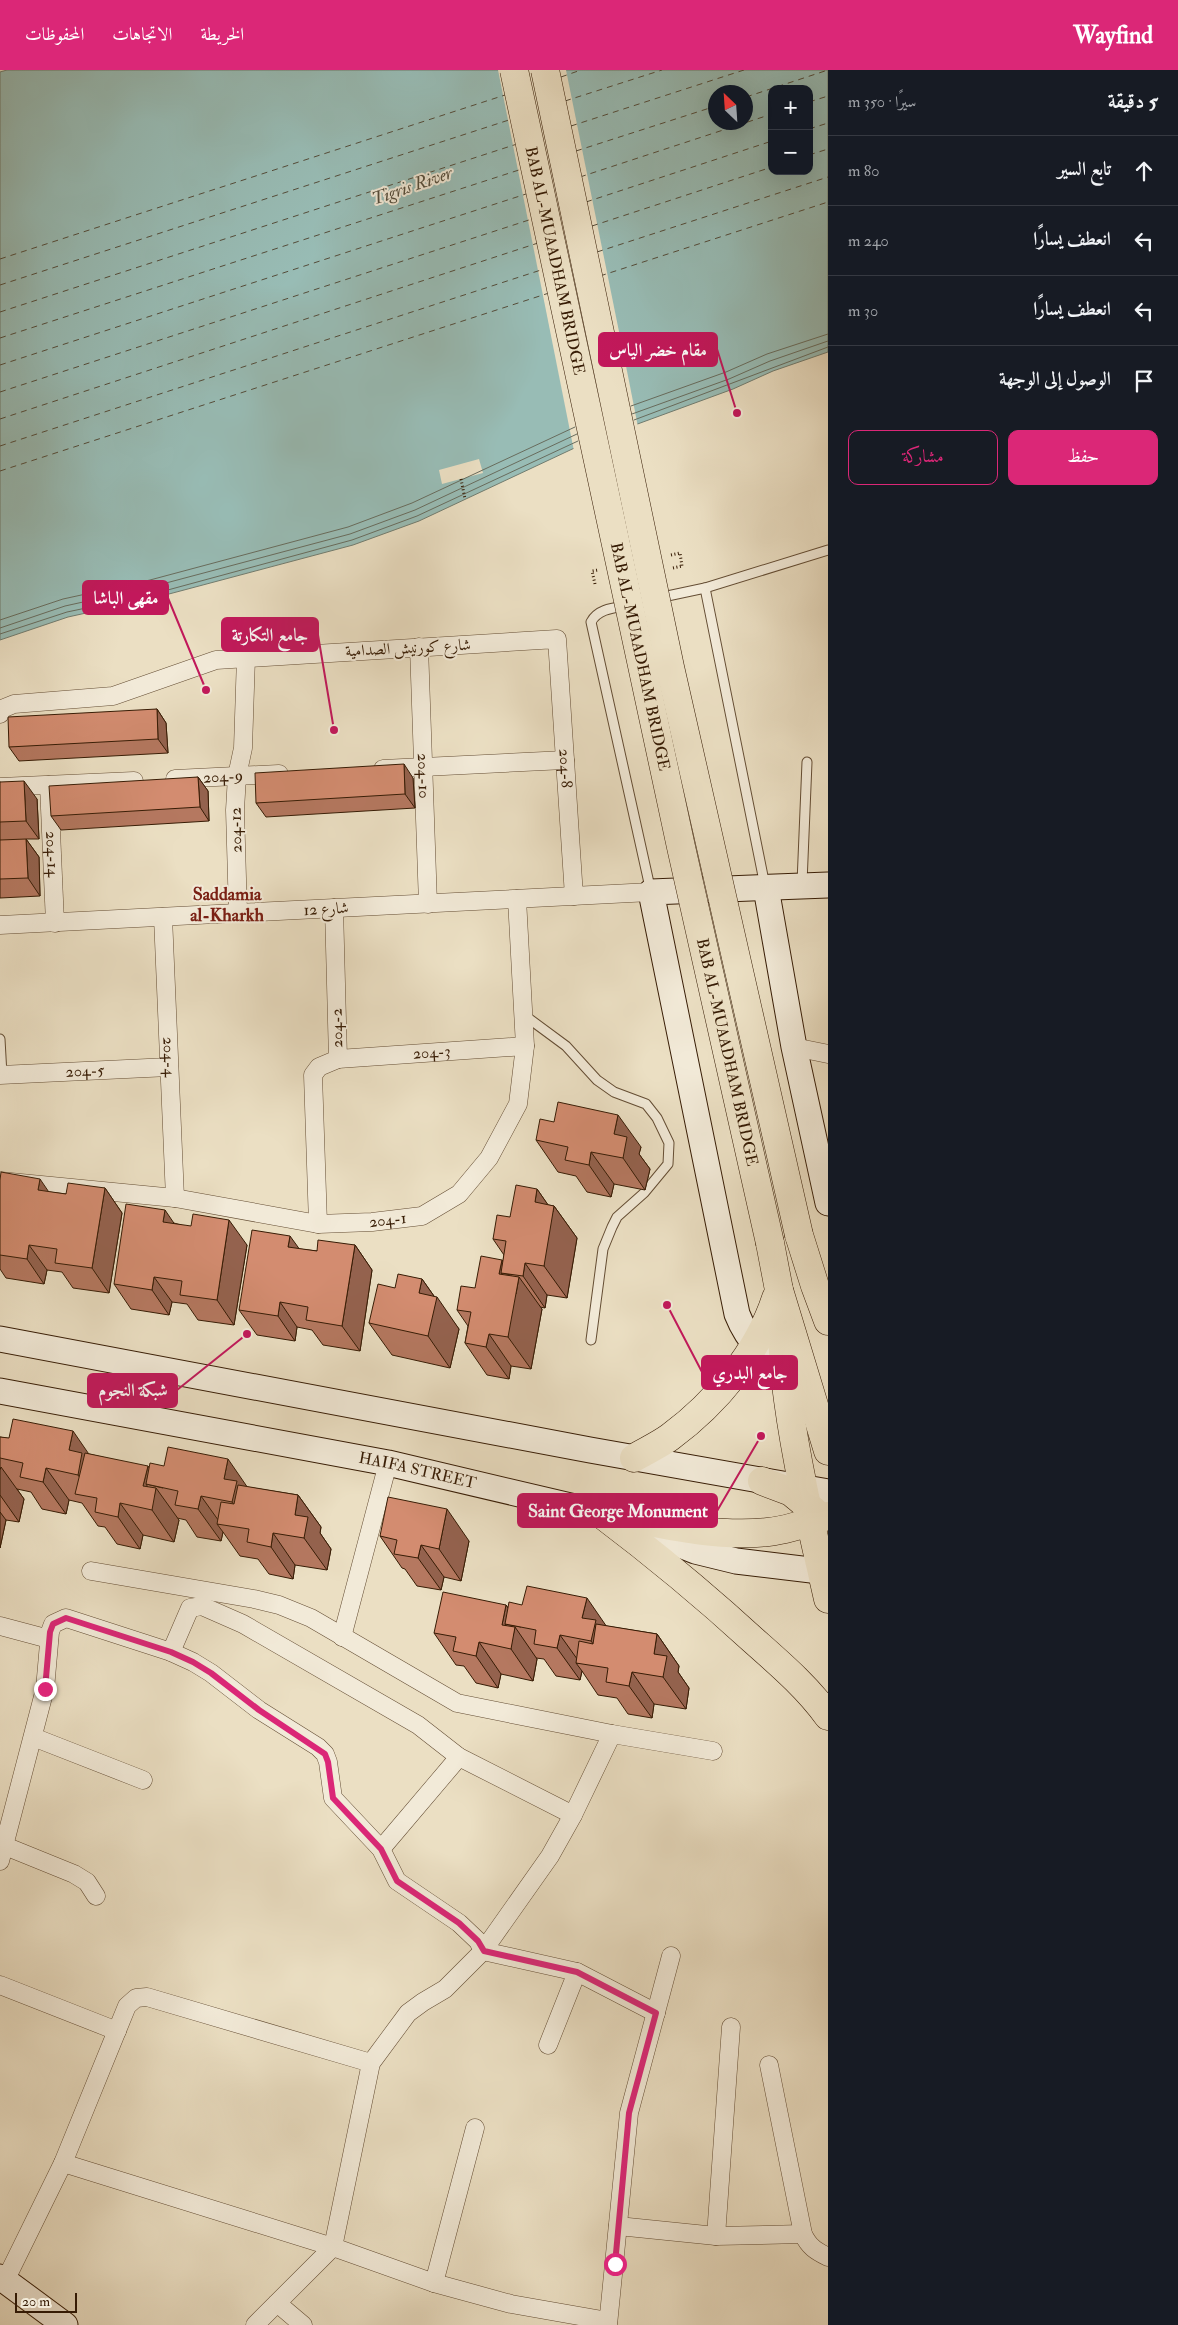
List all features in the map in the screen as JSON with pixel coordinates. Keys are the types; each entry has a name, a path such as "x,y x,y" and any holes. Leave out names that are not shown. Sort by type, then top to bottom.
{"main road":[{"name":"BAB AL-MUAADHAM BRIDGE","path":"514,70 679,837 770,1243 796,1377"},
{"name":"BAB AL-MUAADHAM BRIDGE","path":"544,70 670,667 799,1236 827,1313"},
{"path":"828,885 652,892 737,1314 754,1345 796,1377 828,1451"},
{"path":"766,888 794,1047 828,1203"},
{"path":"634,1458 669,1437 700,1412 727,1383 754,1345 770,1317 779,1290"},
{"path":"0,1339 762,1481 791,1492 818,1510"},
{"path":"796,1377 818,1510 828,1599"},
{"name":"HAIFA STREET","path":"0,1391 388,1463 600,1512 694,1551 736,1561 825,1572"},
{"path":"600,1512 694,1530 733,1533 768,1532 818,1510"},
{"path":"600,1512 733,1621 803,1685 828,1716"},
{"path":"2,2279 66,2325"}],"street":[{"name":"شارع كورنيش الصدامية","path":"0,714 2,709 14,704 113,696 216,660 557,639"},
{"name":"204-8","path":"557,639 574,896"},
{"name":"204-10","path":"419,647 428,904"},
{"name":"204-12","path":"238,913 235,810 237,776 243,748 246,657"},
{"path":"365,770 565,760"},
{"name":"204-9","path":"0,787 296,773"},
{"name":"204-14","path":"49,785 55,923"},
{"name":"شارع 12","path":"0,925 652,892"},
{"name":"204-1","path":"0,1181 175,1198 318,1224 372,1222 422,1216 458,1194 489,1158 518,1104 526,1046 518,899"},
{"name":"204-2","path":"318,1224 313,1075 319,1067 338,1059 334,908"},
{"name":"204-4","path":"162,917 175,1198"},
{"name":"204-3","path":"338,1059 526,1046"},
{"path":"794,1047 828,1054"},
{"name":"204-5","path":"1,1075 169,1066"},
{"path":"342,1637 388,1463"},
{"path":"91,1571 254,1599 279,1606 311,1618 457,1703 612,1734 713,1751"},
{"path":"171,1652 190,1608 202,1606 243,1624 380,1701 418,1724 459,1757 573,1814"},
{"path":"96,1896 87,1882 74,1874 2,1854 45,1689 49,1639 53,1624 66,1618 171,1652 211,1673 259,1710 325,1754 328,1762 333,1798 381,1849 397,1881 459,1923 478,1941 484,1951 577,1972 656,2013"},
{"path":"0,1626 49,1639"},
{"path":"255,2325 333,2247 371,2062 408,2013 446,1989 484,1951 550,1856 612,1734"},
{"path":"33,1737 143,1780"},
{"path":"381,1849 459,1757"},
{"path":"63,2162 333,2247 434,2283 511,2304 608,2323 629,2113 672,1956"},
{"path":"548,2045 577,1972"},
{"path":"0,1985 117,2031"},
{"path":"2,2279 63,2162 127,2006 136,1998 147,1997 371,2062"},
{"path":"716,2236 730,2027"},
{"path":"769,2065 804,2234 808,2245 817,2252 828,2256"},
{"path":"434,2283 475,2128"},
{"path":"618,2226 716,2236 804,2234"},
{"path":"277,2303 303,2325"}],"lane":[{"path":"648,601 705,588 828,550"},
{"path":"705,588 766,888"},
{"path":"639,603 603,611 596,615 591,622 652,892"},
{"path":"802,886 807,762"},
{"path":"524,1015 566,1046 597,1080 614,1092 646,1104 657,1118 670,1143 668,1164 644,1194 617,1217 603,1249 591,1340"},
{"path":"0,1039 1,1075"}],"path":[{"path":"461,479 465,499"},
{"path":"670,555 680,553 682,566"},
{"path":"595,584 592,571 603,569"}],"water":[{"name":"Tigris River","path":"7,70 828,70 828,352 773,371 733,389 583,444 419,521 353,545 154,598 68,617 0,640 0,72"}],"pier":[{"path":"498,70 566,70 628,376 638,427 574,451"},
{"path":"479,459 483,473 442,484 439,470"}],"building":[{"path":"157,709 158,739 9,747 8,717"},
{"path":"404,764 405,794 256,803 255,773"},
{"path":"198,777 200,807 51,816 49,786"},
{"path":"24,781 26,821 0,822 0,782"},
{"path":"26,839 28,878 0,879 0,840"},
{"path":"558,1102 618,1115 614,1134 627,1137 623,1158 591,1152 589,1165 565,1160 568,1147 536,1140 540,1119 554,1122"},
{"path":"1,1172 40,1179 38,1190 66,1194 68,1183 105,1188 92,1268 55,1263 57,1249 29,1245 27,1259 0,1255"},
{"path":"516,1185 537,1189 535,1202 554,1206 544,1266 525,1263 523,1276 501,1273 506,1241 493,1239 497,1215 510,1217"},
{"path":"126,1204 165,1210 163,1222 191,1226 193,1214 229,1220 217,1300 180,1295 182,1281 154,1277 152,1290 114,1284"},
{"path":"252,1230 290,1236 288,1247 317,1251 318,1240 355,1245 342,1326 306,1320 308,1307 280,1302 278,1316 239,1310"},
{"path":"481,1256 502,1260 499,1274 519,1277 508,1337 489,1334 486,1347 465,1343 471,1312 457,1310 461,1286 475,1288"},
{"path":"398,1274 422,1279 419,1293 437,1297 428,1336 369,1323 378,1284 395,1288"},
{"path":"13,1419 73,1431 69,1450 82,1453 78,1475 46,1468 43,1482 20,1477 23,1463 0,1458 0,1437 9,1438"},
{"path":"168,1447 228,1459 224,1479 237,1481 232,1502 201,1496 198,1509 175,1505 178,1491 146,1484 150,1463 164,1466"},
{"path":"85,1453 148,1466 143,1486 156,1488 152,1510 120,1503 118,1517 95,1512 97,1498 75,1494"},
{"path":"238,1485 298,1495 295,1515 308,1517 304,1538 273,1533 271,1547 247,1542 249,1529 217,1524 221,1502 234,1504"},
{"path":"388,1497 447,1509 439,1549 421,1545 418,1558 394,1554 397,1540 380,1536"},
{"path":"527,1586 587,1598 582,1618 596,1620 591,1641 560,1635 557,1648 534,1644 536,1630 505,1624 509,1602 522,1605"},
{"path":"443,1592 506,1605 502,1625 515,1627 511,1649 479,1642 476,1656 453,1651 456,1637 434,1633"},
{"path":"596,1624 657,1634 654,1654 667,1656 663,1677 632,1672 629,1686 606,1682 608,1668 576,1663 579,1641 593,1644"}],"ferry route":[{"path":"561,77 581,70"},
{"path":"565,101 662,70"},
{"path":"571,126 744,70"},
{"path":"753,95 828,70"},
{"path":"0,259 505,95"},
{"path":"813,101 828,96"},
{"path":"576,151 708,109"},
{"path":"580,177 768,115"},
{"path":"0,285 512,119"},
{"path":"813,128 828,123"},
{"path":"586,202 768,142"},
{"path":"0,312 517,144"},
{"path":"813,154 828,149"},
{"path":"592,226 768,168"},
{"path":"0,338 522,169"},
{"path":"597,252 828,177"},
{"path":"0,365 526,194"},
{"path":"600,276 828,202"},
{"path":"0,392 532,219"},
{"path":"0,419 538,243"},
{"path":"0,446 544,269"},
{"path":"0,471 549,293"}],"place":[{"name":"مقام خضر الياس","path":"737,413"},
{"name":"مقهى الباشا","path":"206,690"},
{"name":"جامع التكارتة","path":"334,730"},
{"name":"جامع البدري","path":"667,1305"},
{"name":"شبكة النجوم","path":"247,1334"},
{"name":"Saint George Monument","path":"761,1436"}],"district":[{"name":"Saddamia al-Kharkh","path":"227,904"}],"route":[{"path":"45,1689 50,1632 53,1624 58,1620 66,1618 171,1652 193,1662 232,1688 259,1710 318,1747 325,1754 328,1762 333,1798 381,1849 397,1881 459,1923 470,1932 484,1951 577,1972 656,2013 629,2113 615,2264"}]}
